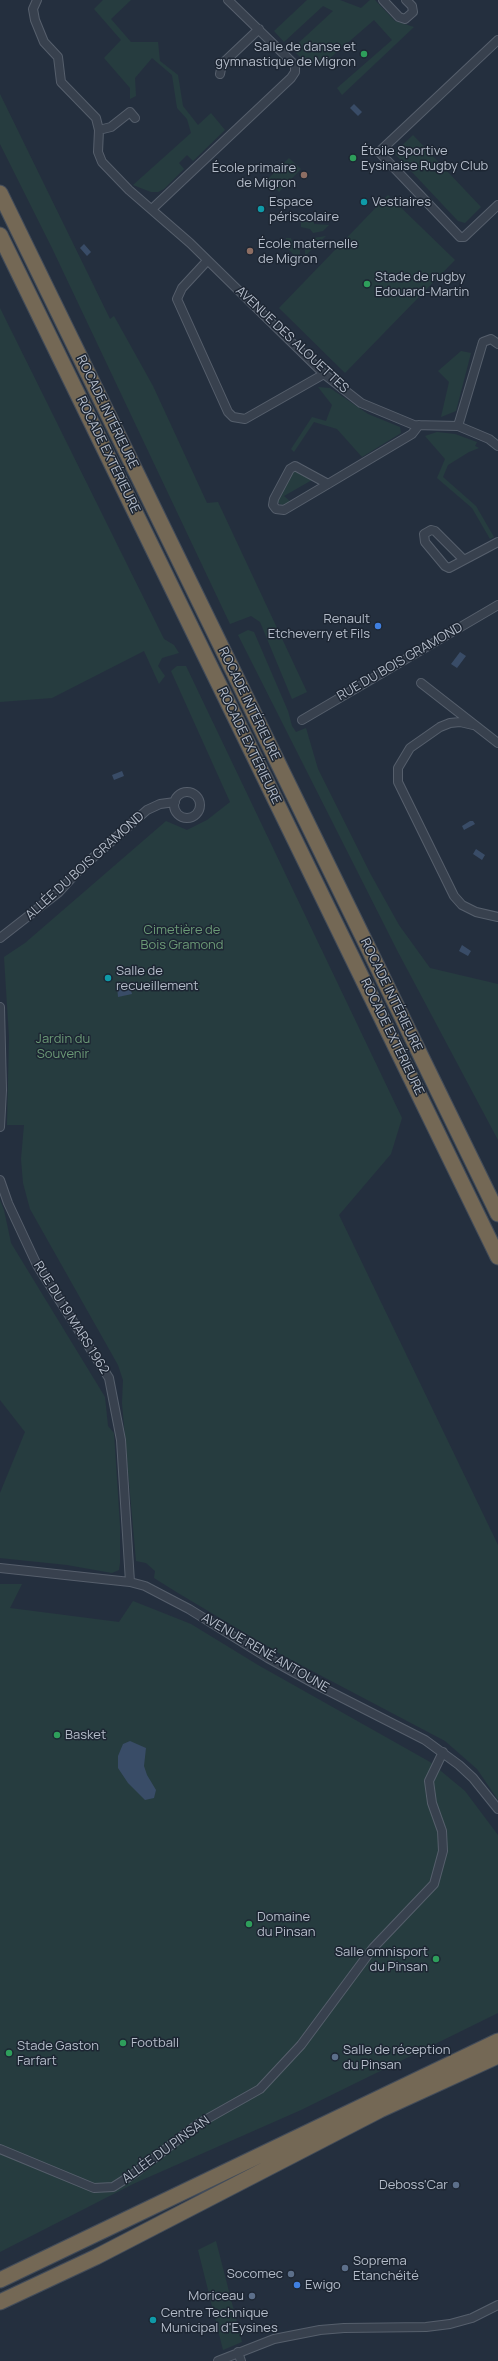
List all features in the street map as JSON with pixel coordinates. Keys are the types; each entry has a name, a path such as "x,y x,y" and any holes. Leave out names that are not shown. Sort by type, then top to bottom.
{"highway":[{"name":"ROCADE INTÉRIEURE","path":"0,194 498,1214"},
{"name":"ROCADE EXTÉRIEURE","path":"0,235 498,1257"},
{"path":"0,2280 498,2041"},
{"path":"0,2302 96,2258 380,2110 498,2056"}],"street":[{"path":"38,0 33,9 34,20 44,42 58,57 61,82 96,118 100,130 111,127 130,112 136,118"},
{"path":"152,209 291,78 295,72 295,65 228,0"},
{"path":"383,0 399,17 404,19 413,12 412,6 406,0"},
{"path":"220,74 222,64 259,29"},
{"path":"498,40 380,150 380,155 418,196 460,237 464,237 498,205"},
{"name":"AVENUE DES ALOUETTES","path":"100,130 98,152 102,162 324,374 361,403 419,426 458,426 489,439 498,446"},
{"path":"207,261 182,288 177,299 228,412 233,417 245,419 324,374"},
{"path":"458,426 483,342 491,339 498,344"},
{"path":"328,484 295,466 290,469 274,499 273,505 276,509 284,510 328,484 412,434 419,426"},
{"path":"464,560 435,531 431,530 424,534 425,542 445,566 453,567 498,542"},
{"name":"RUE DU BOIS GRAMOND","path":"302,720 498,605"},
{"path":"421,684 498,743"},
{"path":"473,725 460,722 450,722 440,727 410,748 398,768 398,782 454,896 462,905 498,917"},
{"name":"ALLÉE DU BOIS GRAMOND","path":"0,938 59,892 80,869 147,810 160,804 175,802"},
{"path":"0,1007 2,1090 0,1126"},
{"name":"RUE DU 19 MARS 1962","path":"0,1180 8,1203 37,1265 58,1300 101,1362 109,1378 121,1440 130,1582"},
{"name":"AVENUE RENÉ ANTOUNE","path":"0,1568 130,1582 145,1586 177,1602 268,1658 397,1725 444,1752 473,1778 498,1809"},
{"name":"ALLÉE DU PINSAN","path":"0,2149 94,2188 113,2187 198,2124 260,2089 301,2045 373,1948 434,1884 444,1852 442,1831 432,1803 429,1781 444,1752"},
{"path":"218,2361 274,2339 320,2330 344,2328 426,2327 450,2324 472,2318 498,2305"},
{"path":"238,2352 241,2361"}],"green space":[{"path":"103,0 131,0 111,19 131,42 158,42 160,61 178,75 183,106 198,125 211,113 225,130 193,161 187,155 179,163 184,169 164,189 158,192 151,192 133,185 191,133 187,119 177,108 172,75 152,58 135,78 136,96 130,99 130,88 104,58 121,40 94,9"},
{"path":"307,0 340,0 361,8 370,0 375,0 395,21 414,27 342,95 337,88 392,40 374,20 322,65 300,57 292,49 333,11 323,6 284,42 274,31"},
{"path":"0,94 110,319 114,316 153,386 207,503 218,502 307,692 292,699 260,622 251,616 230,624 52,248 0,144"},
{"path":"413,135 481,207 465,223 458,221 395,154 396,151"},
{"path":"289,158 301,169 279,192 267,180"},
{"name":"Stade de rugby Edouard-Martin","path":"388,195 455,260 345,373 279,308"},
{"path":"301,222 314,222 314,224 329,225 323,231 313,233 310,229 301,227"},
{"path":"326,236 305,256 305,250 310,247 314,238"},
{"path":"286,238 291,238 293,245 300,250 300,261 286,247"},
{"path":"0,308 164,639 174,645 179,653 162,658 158,666 165,676 159,684 144,651 52,698 0,702"},
{"path":"461,351 471,353 456,411 441,417 449,382 438,371"},
{"path":"318,387 330,388 368,414 400,427 401,433 362,457 337,429 314,422 294,452 291,449 312,417 326,421 332,405"},
{"path":"437,432 455,434 477,442 475,446 479,448 469,452 448,465 443,477 476,506 494,537 490,539 472,508 437,478 445,459 425,436"},
{"path":"295,470 312,480 284,496 291,502 282,505 277,502 290,473"},
{"path":"248,630 254,632 288,711 292,726 296,732 306,728 318,769 370,873 399,925 430,968 498,984 498,1140 398,952 238,635"},
{"path":"177,666 186,666 402,1118 391,1154 339,1215 498,1545 498,1800 477,1769 445,1741 282,1655 154,1578 155,1571 146,1563 136,1561 122,1403 123,1380 118,1365 30,1209 23,1183 21,1159 24,1125 7,1125 9,1037 4,957 25,943 166,821 187,830 207,820 230,802 171,671"},
{"path":"0,1200 4,1210 11,1243 105,1397 108,1426 114,1433 120,1526 119,1570 112,1573 67,1565 0,1558 0,1493 25,1432 0,1400"},
{"name":"Domaine du Pinsan","path":"0,1584 22,1584 10,1608 119,1622 133,1601 191,1624 258,1665 430,1762 465,1791 498,1835 498,2013 301,2110 133,2184 0,2252"},
{"path":"216,2241 242,2342 223,2350 198,2250"}],"water":[{"path":"354,104 362,112 358,116 350,108"},
{"path":"84,244 91,252 87,256 80,248"},
{"path":"460,652 466,656 457,668 451,664"},
{"path":"122,771 124,776 114,780 112,775"},
{"path":"470,821 473,821 475,824 464,830 462,826"},
{"path":"476,849 485,855 482,860 473,854"},
{"path":"462,945 471,951 468,956 459,951"},
{"path":"129,983 132,994 118,997 117,986"},
{"path":"130,1741 146,1748 144,1766 147,1775 156,1790 154,1798 145,1800 128,1783 118,1768 118,1756 123,1744"}],"place":[{"name":"Salle de danse et gymnastique de Migron","path":"364,54"},
{"name":"Étoile Sportive Eysinaise Rugby Club","path":"353,158"},
{"name":"École primaire de Migron","path":"304,175"},
{"name":"Vestiaires","path":"364,202"},
{"name":"Espace périscolaire","path":"261,209"},
{"name":"École maternelle de Migron","path":"250,251"},
{"name":"Stade de rugby Edouard-Martin","path":"367,284"},
{"name":"Renault Etcheverry et Fils","path":"378,626"},
{"name":"Salle de recueillement","path":"108,978"},
{"name":"Basket","path":"57,1735"},
{"name":"Domaine du Pinsan","path":"249,1924"},
{"name":"Salle omnisport du Pinsan","path":"436,1959"},
{"name":"Football","path":"123,2043"},
{"name":"Stade Gaston Farfart","path":"9,2053"},
{"name":"Salle de réception du Pinsan","path":"335,2057"},
{"name":"Deboss'Car","path":"456,2185"},
{"name":"Soprema Etanchéité","path":"345,2268"},
{"name":"Socomec","path":"291,2274"},
{"name":"Ewigo","path":"297,2285"},
{"name":"Moriceau","path":"252,2296"},
{"name":"Centre Technique Municipal d'Eysines","path":"153,2320"}],"park label":[{"name":"Cimetière de Bois Gramond","path":"182,938"},
{"name":"Jardin du Souvenir","path":"63,1046"}]}
